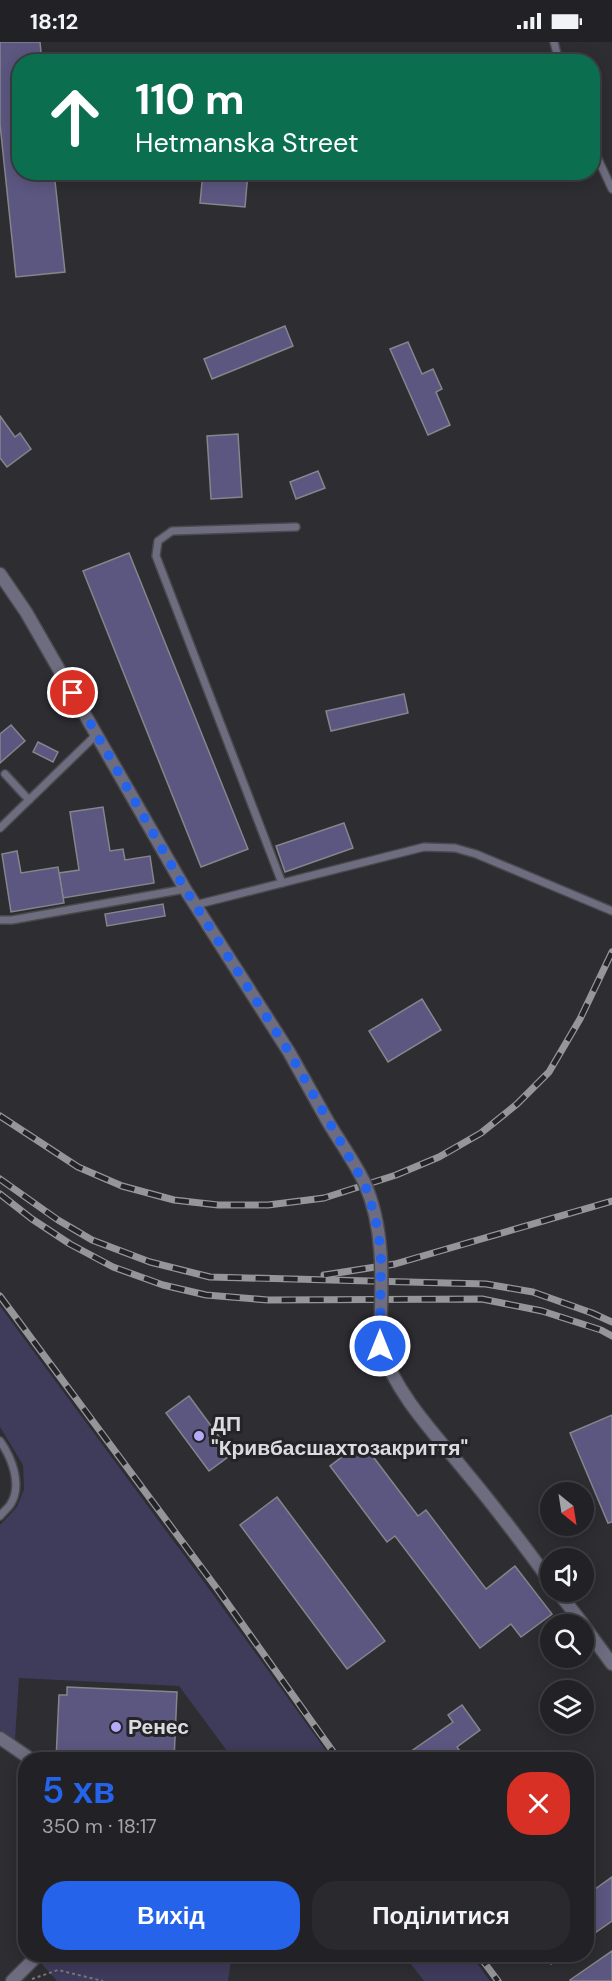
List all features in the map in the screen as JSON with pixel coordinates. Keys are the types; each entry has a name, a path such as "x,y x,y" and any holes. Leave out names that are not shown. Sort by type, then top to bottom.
{"street":[{"path":"0,574 26,612 185,889 289,1052 365,1185 375,1216 381,1251 380,1346 387,1366 404,1396 496,1509 540,1568"},
{"path":"566,1602 575,1614"},
{"path":"594,1640 612,1664"},
{"path":"0,1738 20,1752"},
{"path":"12,1981 31,1962"}],"lane":[{"path":"600,163 612,189"},
{"path":"282,883 156,556 158,540 172,531 296,526"},
{"path":"0,828 97,734"},
{"path":"5,774 29,800"},
{"path":"195,905 424,847 455,849 476,854 612,911"},
{"path":"0,920 12,920 185,889"},
{"path":"0,1441 14,1470 16,1488 11,1504 0,1516"}],"path":[{"path":"27,1981 58,1970 102,1981"}],"shaded area":[{"path":"0,1306 327,1752 228,1752 179,1686 19,1678 15,1740 0,1730 0,1525 17,1507 24,1489 23,1465 0,1427"},
{"path":"231,1962 228,1981 57,1981 41,1963"},
{"path":"409,1962 476,1962 490,1981 424,1981"}],"building":[{"path":"0,42 40,42 41,54 12,54 12,180 55,180 65,272 16,277 0,124"},
{"path":"202,180 247,180 245,207 200,203"},
{"path":"285,326 293,346 212,379 204,359"},
{"path":"408,342 422,374 433,369 442,389 436,392 450,425 428,435 390,349"},
{"path":"0,416 15,437 20,433 31,449 7,467 0,458"},
{"path":"238,434 242,497 211,499 207,436"},
{"path":"318,471 325,488 296,499 290,482"},
{"path":"129,553 248,849 201,867 83,571"},
{"path":"404,694 408,713 331,731 326,711"},
{"path":"11,725 25,741 0,763 0,734"},
{"path":"38,742 58,752 53,762 33,752"},
{"path":"103,807 110,851 123,849 125,860 150,856 154,883 63,898 59,873 79,870 70,812"},
{"path":"344,823 353,848 285,872 276,846"},
{"path":"17,851 21,873 58,867 64,903 11,912 2,854"},
{"path":"163,904 165,916 107,926 105,914"},
{"path":"422,999 441,1030 388,1062 369,1031"},
{"path":"189,1396 232,1454 209,1471 166,1413"},
{"path":"612,1415 612,1522 608,1523 594,1490 594,1482 591,1482 570,1433"},
{"path":"362,1442 418,1516 426,1510 486,1589 515,1566 540,1598 540,1602 543,1602 552,1614 540,1614 540,1623 521,1637 511,1624 480,1648 395,1536 387,1542 330,1466"},
{"path":"277,1497 385,1641 347,1669 240,1525"},
{"name":"Ренес","path":"67,1687 177,1692 174,1752 56,1752 59,1695 67,1695"},
{"path":"462,1705 480,1730 457,1747 460,1752 410,1752 453,1722 448,1715"},
{"path":"612,1877 612,1921 594,1933 594,1888"},
{"path":"612,1951 612,1981 570,1980"}],"railway":[{"path":"0,1116 78,1167 122,1186 174,1200 218,1205 268,1205 324,1198 396,1175 439,1157 481,1133 517,1104 549,1072 580,1019 612,952"},
{"path":"0,1179 58,1220 92,1240 150,1262 210,1277 486,1284 533,1292 612,1322"},
{"path":"0,1194 70,1244 113,1267 163,1285 206,1295 268,1300 482,1299 542,1311 601,1330 612,1336"},
{"path":"324,1275 395,1264 612,1201"},
{"path":"0,1296 218,1590 333,1752"},
{"path":"484,1962 498,1981"}],"place":[{"name":"ДП \"Кривбасшахтозакриття\"","path":"199,1436"},
{"name":"Ренес","path":"116,1727"}],"route":[{"path":"73,693 185,889 289,1052 365,1185 375,1216 381,1251 380,1346"}]}
